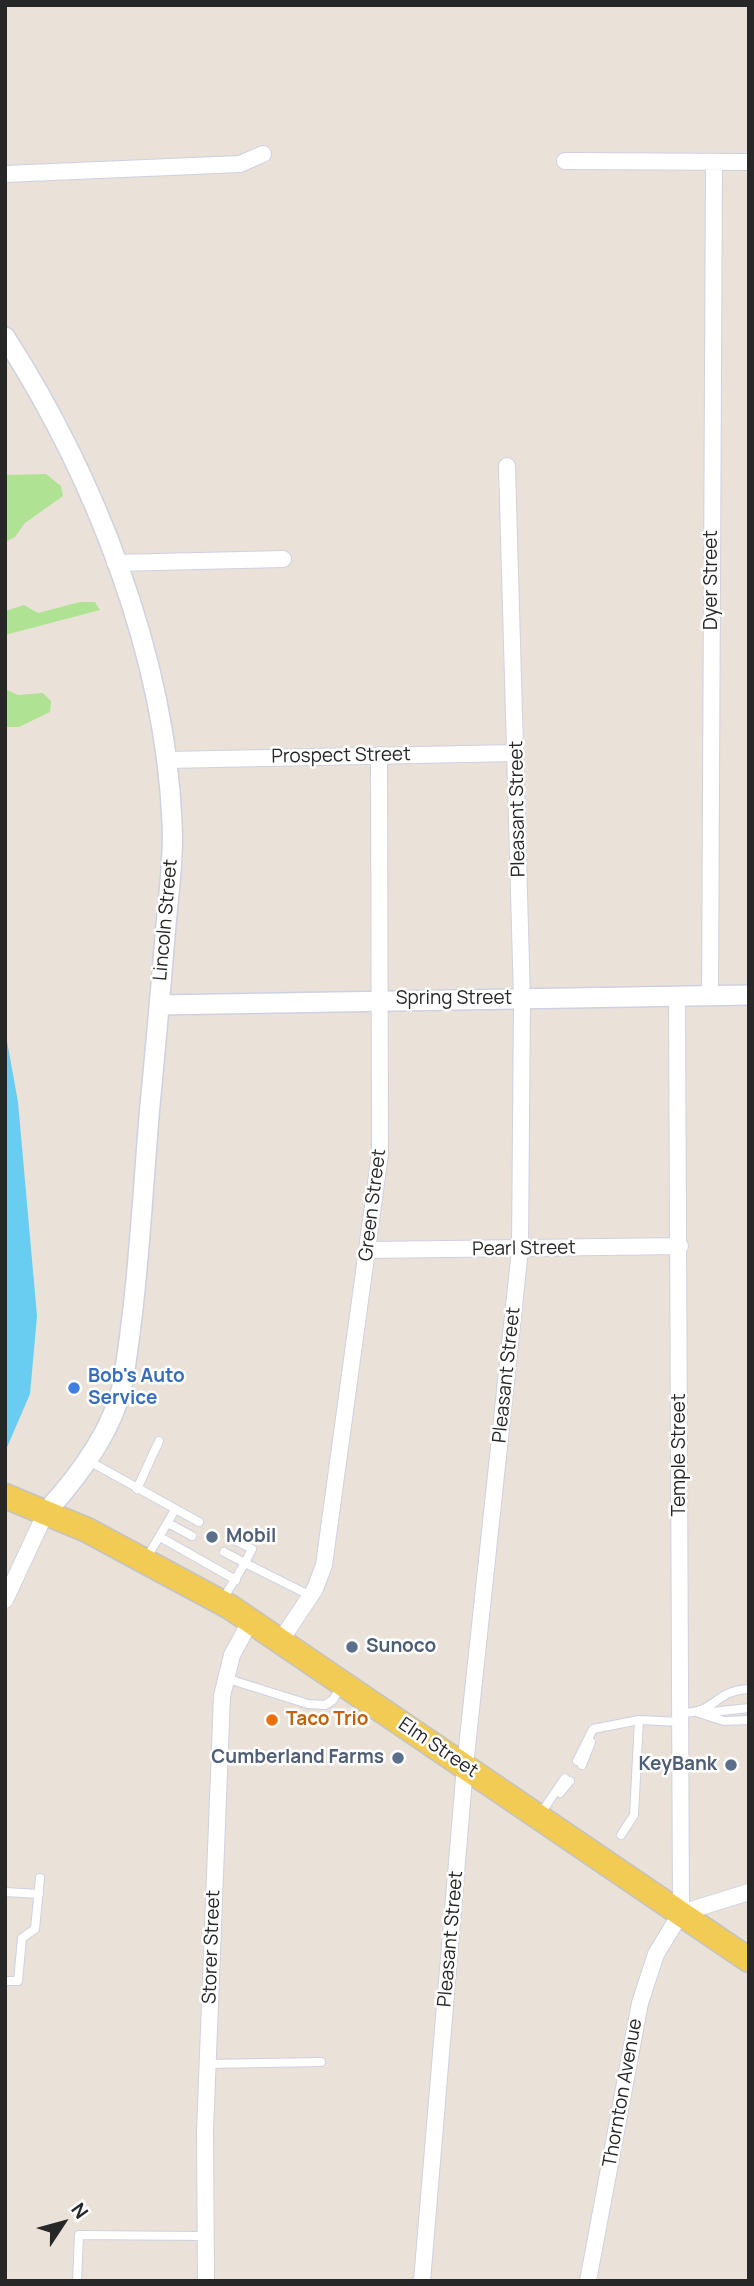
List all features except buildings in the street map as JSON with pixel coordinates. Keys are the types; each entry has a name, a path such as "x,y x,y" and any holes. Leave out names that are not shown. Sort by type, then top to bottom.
{"main road":[{"name":"Elm Street","path":"5,1496 46,1512 146,1560 222,1601 465,1766 545,1807 681,1913 749,1960"}],"street":[{"path":"5,174 240,164 251,162 263,154"},
{"path":"565,161 749,162"},
{"name":"Dyer Street","path":"710,996 714,163"},
{"name":"Lincoln Street","path":"5,337 51,413 115,563 146,652 162,719 172,855 124,1376 116,1408 66,1490 46,1512"},
{"name":"Pleasant Street","path":"422,2281 465,1766 520,1250 522,999 507,466"},
{"path":"115,563 283,559"},
{"name":"Prospect Street","path":"166,760 516,753"},
{"name":"Green Street","path":"281,1640 311,1596 324,1565 380,1154 379,755"},
{"name":"Spring Street","path":"159,1005 749,995"},
{"name":"Temple Street","path":"677,997 681,1913"},
{"name":"Pearl Street","path":"369,1250 680,1246"},
{"path":"5,1600 46,1512"},
{"name":"Storer Street","path":"206,2281 204,2236 208,2064 220,1733 225,1678 232,1655 251,1620"},
{"path":"681,1913 749,1892"},
{"name":"Thornton Avenue","path":"588,2281 640,2003 656,1954 681,1913"}],"lane":[{"path":"137,1489 159,1441"},
{"path":"86,1459 199,1522"},
{"path":"146,1560 175,1510"},
{"path":"168,1523 192,1535"},
{"path":"160,1537 236,1580"},
{"path":"222,1601 252,1549 231,1538"},
{"path":"224,1552 311,1596"},
{"path":"225,1678 316,1706 332,1700 343,1683"},
{"path":"699,1713 727,1691 749,1689"},
{"path":"579,1763 593,1729 639,1720 681,1718 749,1707"},
{"path":"699,1713 724,1721 749,1720"},
{"path":"621,1835 634,1815 639,1720"},
{"path":"545,1807 568,1780"},
{"path":"5,1981 18,1982 22,1938 35,1929 40,1878"},
{"path":"5,1892 39,1894"},
{"path":"208,2064 321,2062"},
{"path":"77,2281 79,2235 204,2236"}],"green space":[{"path":"46,474 61,486 63,496 25,523 15,537 5,542 5,475"},
{"path":"80,602 95,602 100,610 5,635 5,611 24,605 38,613"},
{"path":"5,689 18,695 43,693 51,701 50,712 19,727 5,727"}],"water":[{"path":"5,1030 18,1102 37,1316 30,1394 5,1452"}],"place":[{"name":"Bob's Auto Service","path":"74,1388"},
{"name":"Mobil","path":"212,1537"},
{"name":"Sunoco","path":"352,1647"},
{"name":"Taco Trio","path":"272,1720"},
{"name":"Cumberland Farms","path":"398,1758"},
{"name":"KeyBank","path":"731,1765"}]}
